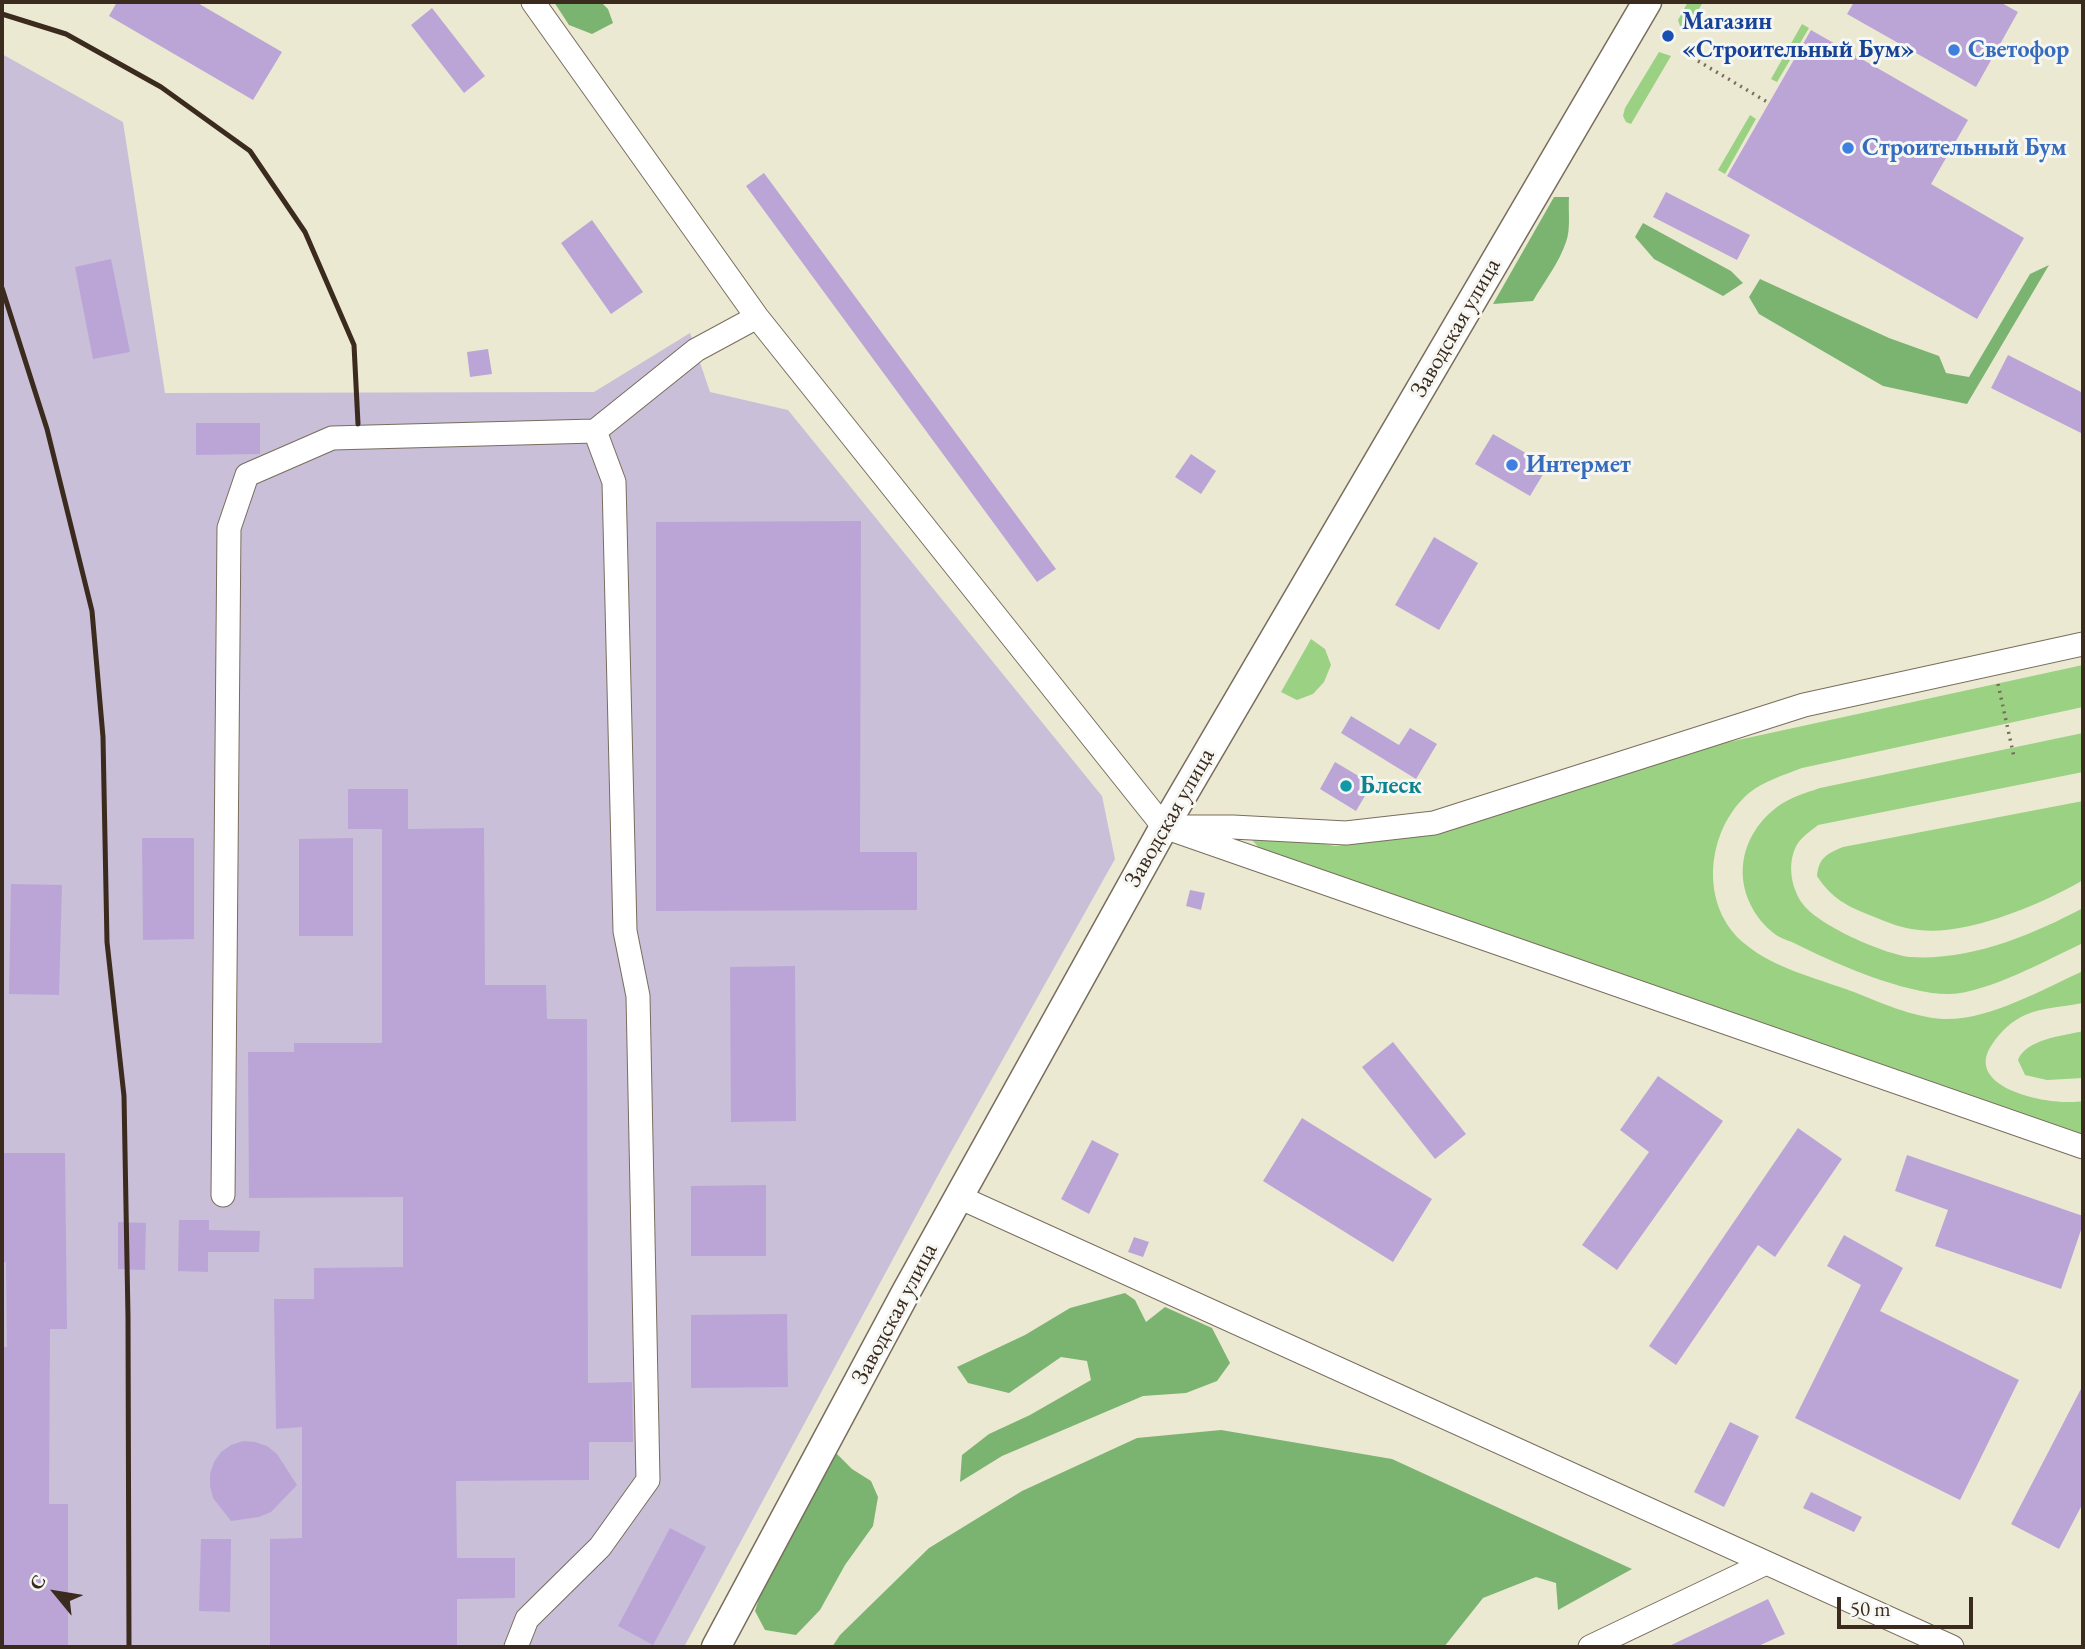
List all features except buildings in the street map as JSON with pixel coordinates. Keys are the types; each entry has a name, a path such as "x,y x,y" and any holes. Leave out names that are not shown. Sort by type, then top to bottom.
{"main road":[{"name":"Заводская улица","path":"716,1647 959,1197 1164,827 1647,2"}],"street":[{"path":"533,2 757,317 1164,827 2083,1147"},
{"path":"223,1195 229,528 247,475 332,438 595,431 696,350 757,317"},
{"path":"516,1647 527,1619 600,1547 648,1480 638,996 625,931 614,482 595,431"},
{"path":"1164,827 1233,827 1346,833 1434,823 1804,705 2083,644"},
{"path":"959,1197 1952,1647"},
{"path":"1590,1647 1766,1563"}],"path":[{"path":"1698,61 1769,103"},
{"path":"2002,705 2014,757"}],"shaded area":[{"path":"2,54 123,122 165,393 594,392 690,333 710,392 788,410 1102,796 1115,859 942,1168 684,1647 2,1647"}],"green space":[{"path":"554,2 601,2 608,9 613,23 592,34 569,25"},
{"path":"1688,2 1703,2 1687,30 1680,26 1678,20"},
{"path":"1802,24 1809,28 1777,82 1771,79"},
{"path":"1659,52 1671,56 1631,124 1626,122 1623,116 1625,108"},
{"path":"1750,115 1756,119 1725,174 1718,170"},
{"path":"1554,197 1569,197 1568,237 1555,265 1533,301 1493,304"},
{"path":"1643,223 1731,271 1743,283 1723,296 1654,259 1635,237"},
{"path":"2049,265 1967,404 1883,386 1759,314 1749,297 1760,279 1889,338 1939,356 1946,373 1969,377 2030,274"},
{"path":"1311,639 1325,649 1331,665 1324,682 1313,694 1297,700 1281,692"},
{"path":"2083,665 2083,707 1802,768 1761,785 1749,793 1724,827 1716,847 1713,868 1714,889 1720,910 1730,928 1745,944 1769,960 1796,972 1907,1012 1943,1019 1978,1015 2015,1002 2083,971 2083,1003 2039,1010 2020,1017 2000,1034 1986,1059 1988,1072 2014,1092 2052,1101 2083,1101 2083,1136 1259,848 1252,840 1263,834 1336,846 1436,831 1692,750"},
{"path":"2083,733 2083,772 1818,825 1798,843 1792,857 1791,873 1798,896 1810,912 1852,937 1899,955 1933,957 1978,950 2043,928 2083,908 2083,943 1982,988 1950,994 1933,993 1870,976 1779,937 1758,917 1749,901 1743,868 1752,835 1763,820 1787,801 1820,788"},
{"path":"2083,801 2083,880 2026,908 1981,923 1938,931 1901,927 1848,905 1834,896 1817,876 1824,857 1843,847"},
{"path":"2083,1031 2083,1078 2047,1080 2025,1075 2018,1060 2029,1047"},
{"path":"1125,1293 1135,1300 1146,1322 1165,1307 1212,1328 1230,1363 1217,1381 1186,1393 1143,1396 1002,1456 960,1482 962,1455 989,1434 1030,1415 1091,1380 1087,1361 1061,1357 1009,1393 968,1383 957,1367 1025,1335 1070,1308"},
{"path":"1221,1430 1392,1459 1632,1569 1558,1610 1556,1583 1536,1577 1483,1598 1444,1647 832,1647 840,1635 929,1548 1022,1491 1137,1438"},
{"path":"835,1452 852,1469 871,1481 878,1497 873,1526 845,1565 820,1610 796,1635 765,1630 755,1611 762,1589"}],"railway":[{"path":"2,14 66,34 161,87 250,151 305,232 354,345 358,424"},
{"path":"2,288 47,429 92,611 103,737 107,942 124,1096 129,1647"}],"place":[{"name":"Магазин «Строительный Бум»","path":"1668,36"},
{"name":"Светофор","path":"1954,50"},
{"name":"Строительный Бум","path":"1848,148"},
{"name":"Интермет","path":"1512,465"},
{"name":"Блеск","path":"1346,786"}]}
